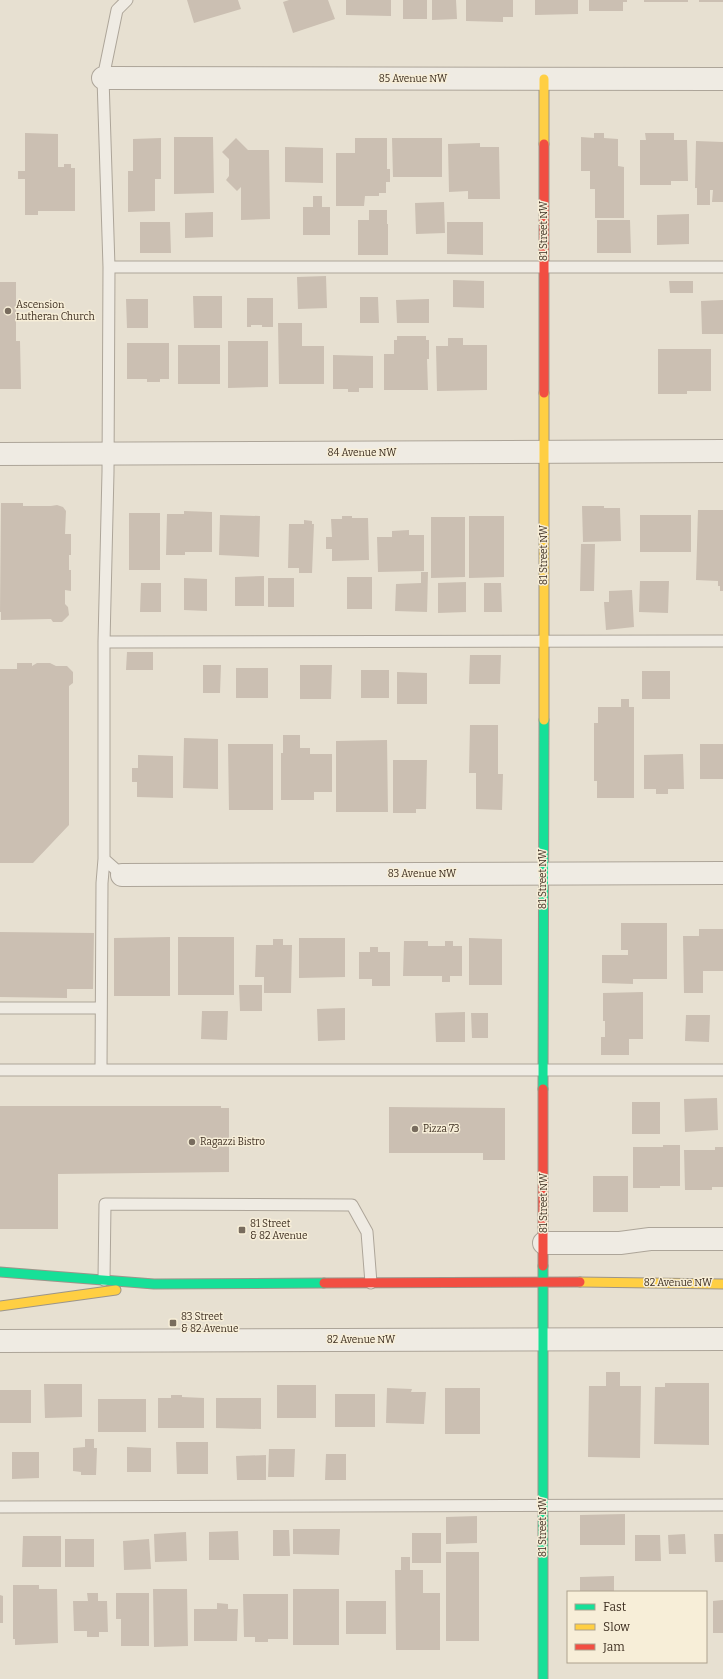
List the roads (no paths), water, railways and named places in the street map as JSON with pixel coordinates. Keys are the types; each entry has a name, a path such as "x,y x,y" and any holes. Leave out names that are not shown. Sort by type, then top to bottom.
{"street":[{"name":"85 Avenue NW","path":"103,78 723,79"},
{"name":"81 Street NW","path":"543,1679 544,79"},
{"name":"84 Avenue NW","path":"0,454 723,451"},
{"name":"83 Avenue NW","path":"122,875 723,873"},
{"path":"544,1243 620,1242 650,1239 723,1239"},
{"name":"82 Avenue NW","path":"0,1272 154,1284 544,1282 723,1284"},
{"name":"82 Avenue NW","path":"0,1306 154,1284"},
{"name":"82 Avenue NW","path":"0,1342 723,1339"}],"lane":[{"path":"101,1070 102,883 104,859 104,642 108,454 109,267 103,78 118,10 127,0"},
{"path":"109,267 723,267"},
{"path":"104,642 723,641"},
{"path":"104,859 122,875"},
{"path":"0,1008 101,1008"},
{"path":"0,1070 723,1070"},
{"path":"104,1280 105,1204 352,1205 367,1232 370,1283"},
{"path":"0,1507 723,1505"}],"place":[{"name":"Ascension Lutheran Church","path":"8,311"},
{"name":"Pizza 73","path":"415,1129"},
{"name":"Ragazzi Bistro","path":"192,1142"},
{"name":"81 Street & 82 Avenue","path":"242,1230"},
{"name":"83 Street & 82 Avenue","path":"173,1323"}]}
